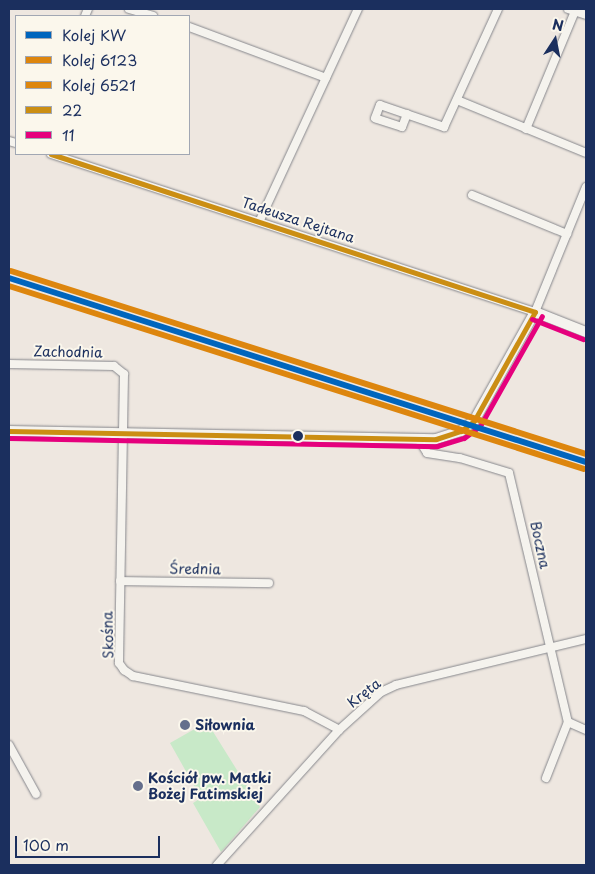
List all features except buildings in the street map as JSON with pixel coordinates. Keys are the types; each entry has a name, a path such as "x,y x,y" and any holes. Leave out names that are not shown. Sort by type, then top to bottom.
{"street":[{"path":"129,9 150,15"},
{"path":"260,220 358,9"},
{"path":"407,114 444,127 498,9"},
{"path":"526,129 571,10 586,15"},
{"path":"190,27 326,78"},
{"path":"457,100 586,153"},
{"name":"Tadeusza Rejtana","path":"54,155 260,220 536,312"},
{"path":"9,431 419,440 451,435 474,420 536,312 567,234 582,207 586,186"},
{"path":"472,195 567,234"},
{"path":"536,312 586,332"},
{"name":"Zachodnia","path":"9,364 121,368 125,380 125,433"},
{"name":"Skośna","path":"125,433 119,663 124,670 133,676 304,711 339,730"},
{"name":"Boczna","path":"419,440 428,454 460,458 509,473 568,722"},
{"name":"Średnia","path":"120,581 269,583"},
{"name":"Kręta","path":"217,865 339,730 381,692 396,685 586,640"},
{"path":"546,778 568,722 586,730"},
{"path":"9,745 36,794"}],"green space":[{"path":"207,722 260,807 221,852 193,803 201,798 170,743"}],"rail line":[{"name":"6521","path":"11,271 586,454"},
{"name":"KW","path":"9,278 586,462"},
{"name":"6123","path":"9,286 584,469"}],"transit line":[{"name":"22","path":"54,155 535,312"},
{"name":"22","path":"9,431 436,439 461,431 474,421 535,312"},
{"name":"11","path":"9,438 437,446 464,438 480,426 542,316"},
{"name":"11","path":"532,319 583,339"}],"place":[{"name":"Siłownia","path":"185,725"},
{"name":"Kościół pw. Matki Bożej Fatimskiej","path":"138,786"}]}
